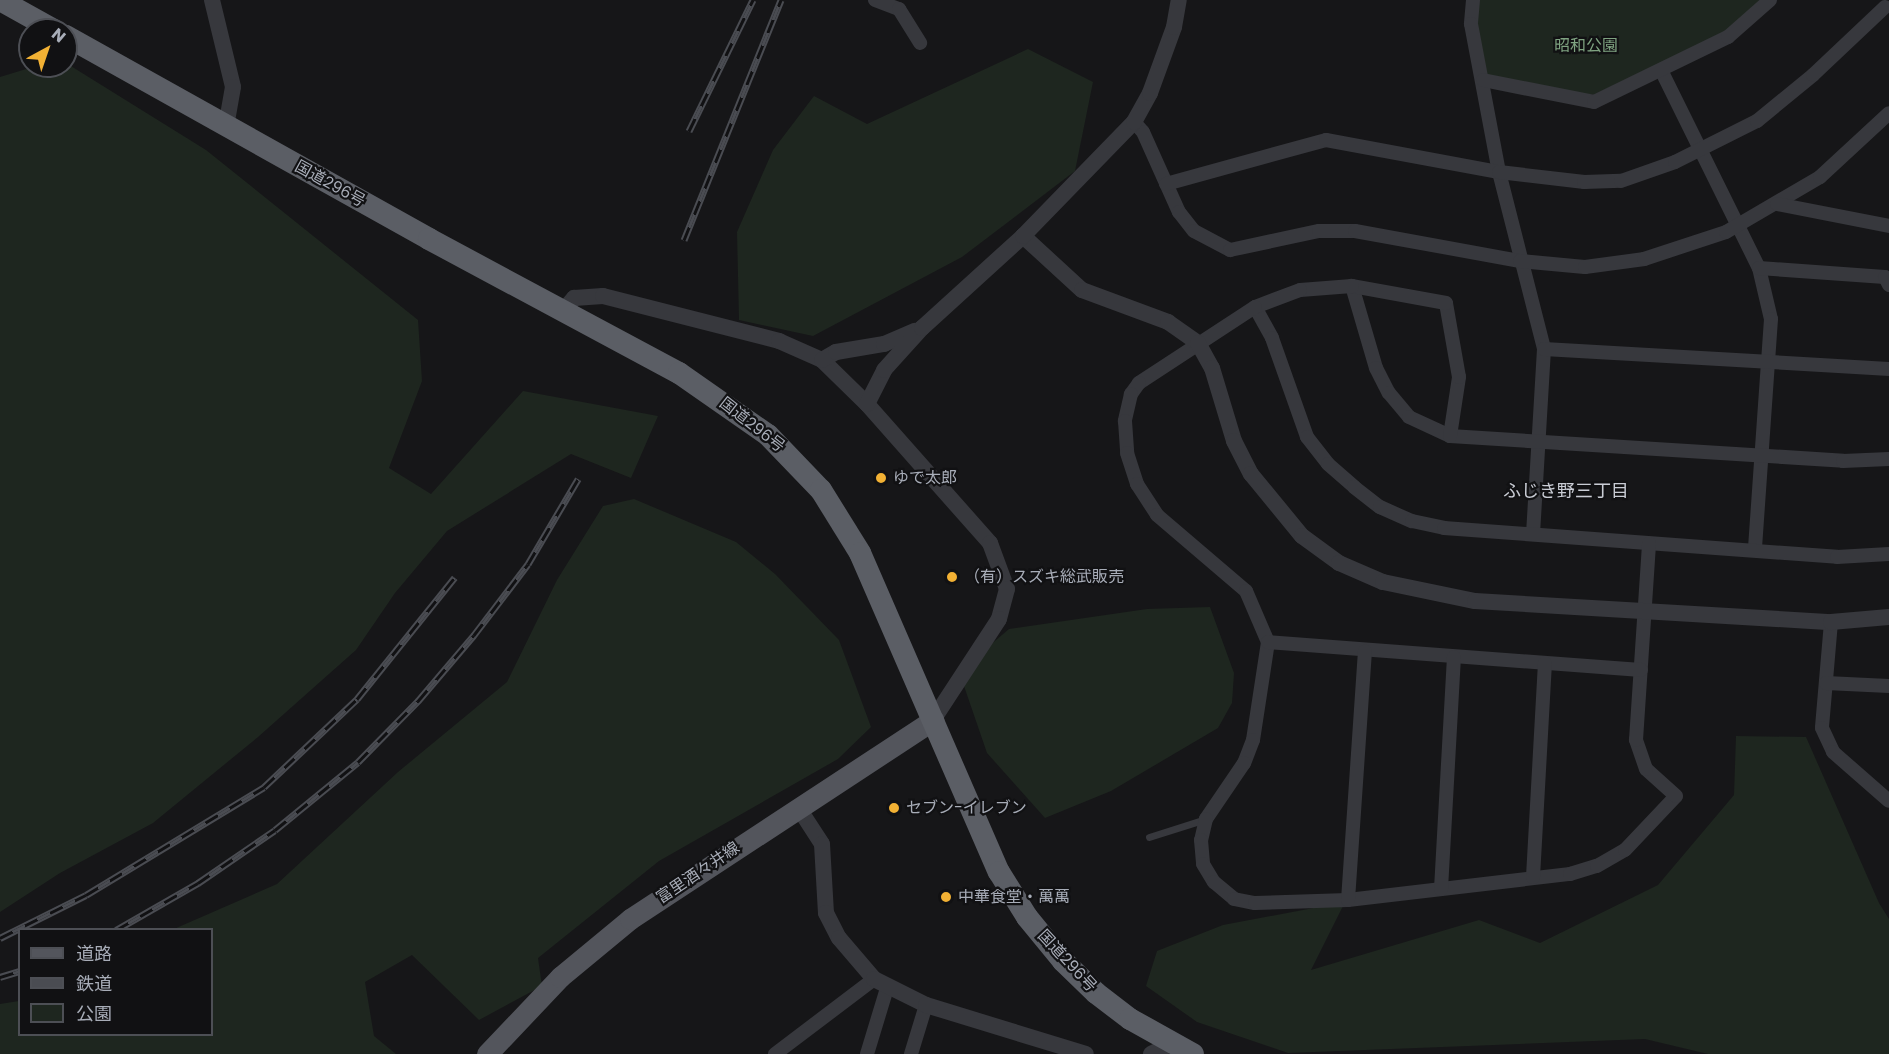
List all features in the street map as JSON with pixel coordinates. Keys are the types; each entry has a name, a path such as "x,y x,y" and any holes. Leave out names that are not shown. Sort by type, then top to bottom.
{"highway":[{"path":"0,0 32,18"},
{"name":"国道296号","path":"78,43 564,310 728,405 796,461 821,490 860,553 999,872 1027,917 1063,961 1096,993 1171,1044 1193,1054"}],"main road":[{"name":"富里酒々井線","path":"487,1054 560,977 630,919 933,720"}],"street":[{"path":"212,0 233,87 226,126"},
{"path":"875,0 899,9 920,43"},
{"path":"867,404 884,370 922,328 1023,236 1134,122 1150,93 1174,27 1179,0"},
{"path":"1473,0 1471,24 1499,172 1544,349 1533,534"},
{"path":"1483,80 1594,102 1662,72 1728,38 1770,0"},
{"path":"1166,184 1326,140 1499,172 1584,182 1621,182 1701,149 1757,121 1814,75 1885,6"},
{"path":"1662,72 1759,268 1771,319 1766,364 1755,548"},
{"path":"1134,122 1143,132 1166,184 1194,231 1230,250 1319,231 1355,231 1520,261 1585,267 1644,259 1737,226 1820,177 1889,113"},
{"path":"1776,204 1889,226"},
{"path":"1023,236 1082,290 1168,322 1198,343 1212,368 1234,441 1251,474 1302,536 1339,563 1383,582 1475,601 1645,609 1830,622 1889,617"},
{"path":"1759,268 1885,277 1889,285"},
{"path":"1352,286 1376,368 1389,393 1409,417 1450,436 1843,461 1889,459"},
{"path":"1450,436 1459,377 1446,303 1352,286 1300,290 1255,307 1139,383 1131,394 1125,421 1127,453 1137,484 1157,515 1246,591 1268,642 1253,740 1244,763 1206,819 1201,840 1203,864 1214,882 1234,899 1255,903 1348,900 1570,874 1606,861 1625,850 1676,796 1639,758 1636,740 1649,543"},
{"path":"564,310 574,298 603,296 747,332 822,360 867,404 990,543 1007,589 999,619 933,720"},
{"path":"1255,307 1272,338 1308,437 1328,464 1354,487 1380,507 1412,521 1444,528 1649,543 1755,548 1837,557 1889,554"},
{"path":"822,360 836,352 884,344 922,328"},
{"path":"1544,349 1766,364 1889,369"},
{"path":"1830,622 1822,728 1833,752 1889,801"},
{"path":"1268,642 1365,652 1641,670"},
{"path":"1348,900 1365,652"},
{"path":"1441,889 1454,657"},
{"path":"1533,877 1545,663"},
{"path":"1826,683 1889,686"},
{"path":"798,807 822,844 826,913 839,938 881,984 926,1005 1086,1054"},
{"path":"775,1054 881,984"},
{"path":"867,1054 881,984"},
{"path":"911,1054 926,1005"},
{"path":"1151,1054 1171,1044"}],"lane":[{"path":"1149,837 1206,819"}],"green space":[{"name":"昭和公園","path":"1479,0 1761,0 1726,33 1593,95 1486,76 1476,25"},
{"path":"1028,49 1093,82 1075,171 962,257 813,336 739,320 737,232 773,150 814,96 867,124"},
{"path":"78,70 206,150 418,320 422,381 389,468 431,494 523,391 658,416 631,478 571,454 447,531 395,593 356,650 258,737 153,823 60,873 0,912 0,77 18,72 18,78 78,78"},
{"path":"634,499 736,542 775,574 839,640 871,727 838,759 659,861 538,958 542,986 479,1020 412,955 365,982 374,1036 396,1054 0,1054 0,1004 18,1001 18,1036 213,1036 213,928 176,928 277,884 398,772 507,682 557,580 603,506"},
{"path":"1210,607 1234,673 1232,703 1218,728 1111,791 1045,818 987,753 964,686 982,652 1009,629 1147,609"},
{"path":"1736,736 1806,737 1879,903 1889,919 1889,1054 1708,1054 1645,1039 1288,1053 1197,1022 1146,986 1157,951 1223,925 1345,902 1311,970 1479,920 1540,943 1658,885 1734,795"}],"railway":[{"path":"689,131 753,0"},
{"path":"684,240 781,0"},
{"path":"119,928 198,883 275,830 358,762 418,701 474,635 528,564 578,479"},
{"path":"20,928 86,895 264,787 357,699 455,577"},
{"path":"0,938 18,929"},
{"path":"0,977 18,972"}],"place":[{"name":"ゆで太郎","path":"881,478"},
{"name":"（有）スズキ総武販売","path":"952,577"},
{"name":"セブン-イレブン","path":"894,808"},
{"name":"中華食堂・萬萬","path":"946,897"}],"district":[{"name":"ふじき野三丁目","path":"1566,491"}]}
